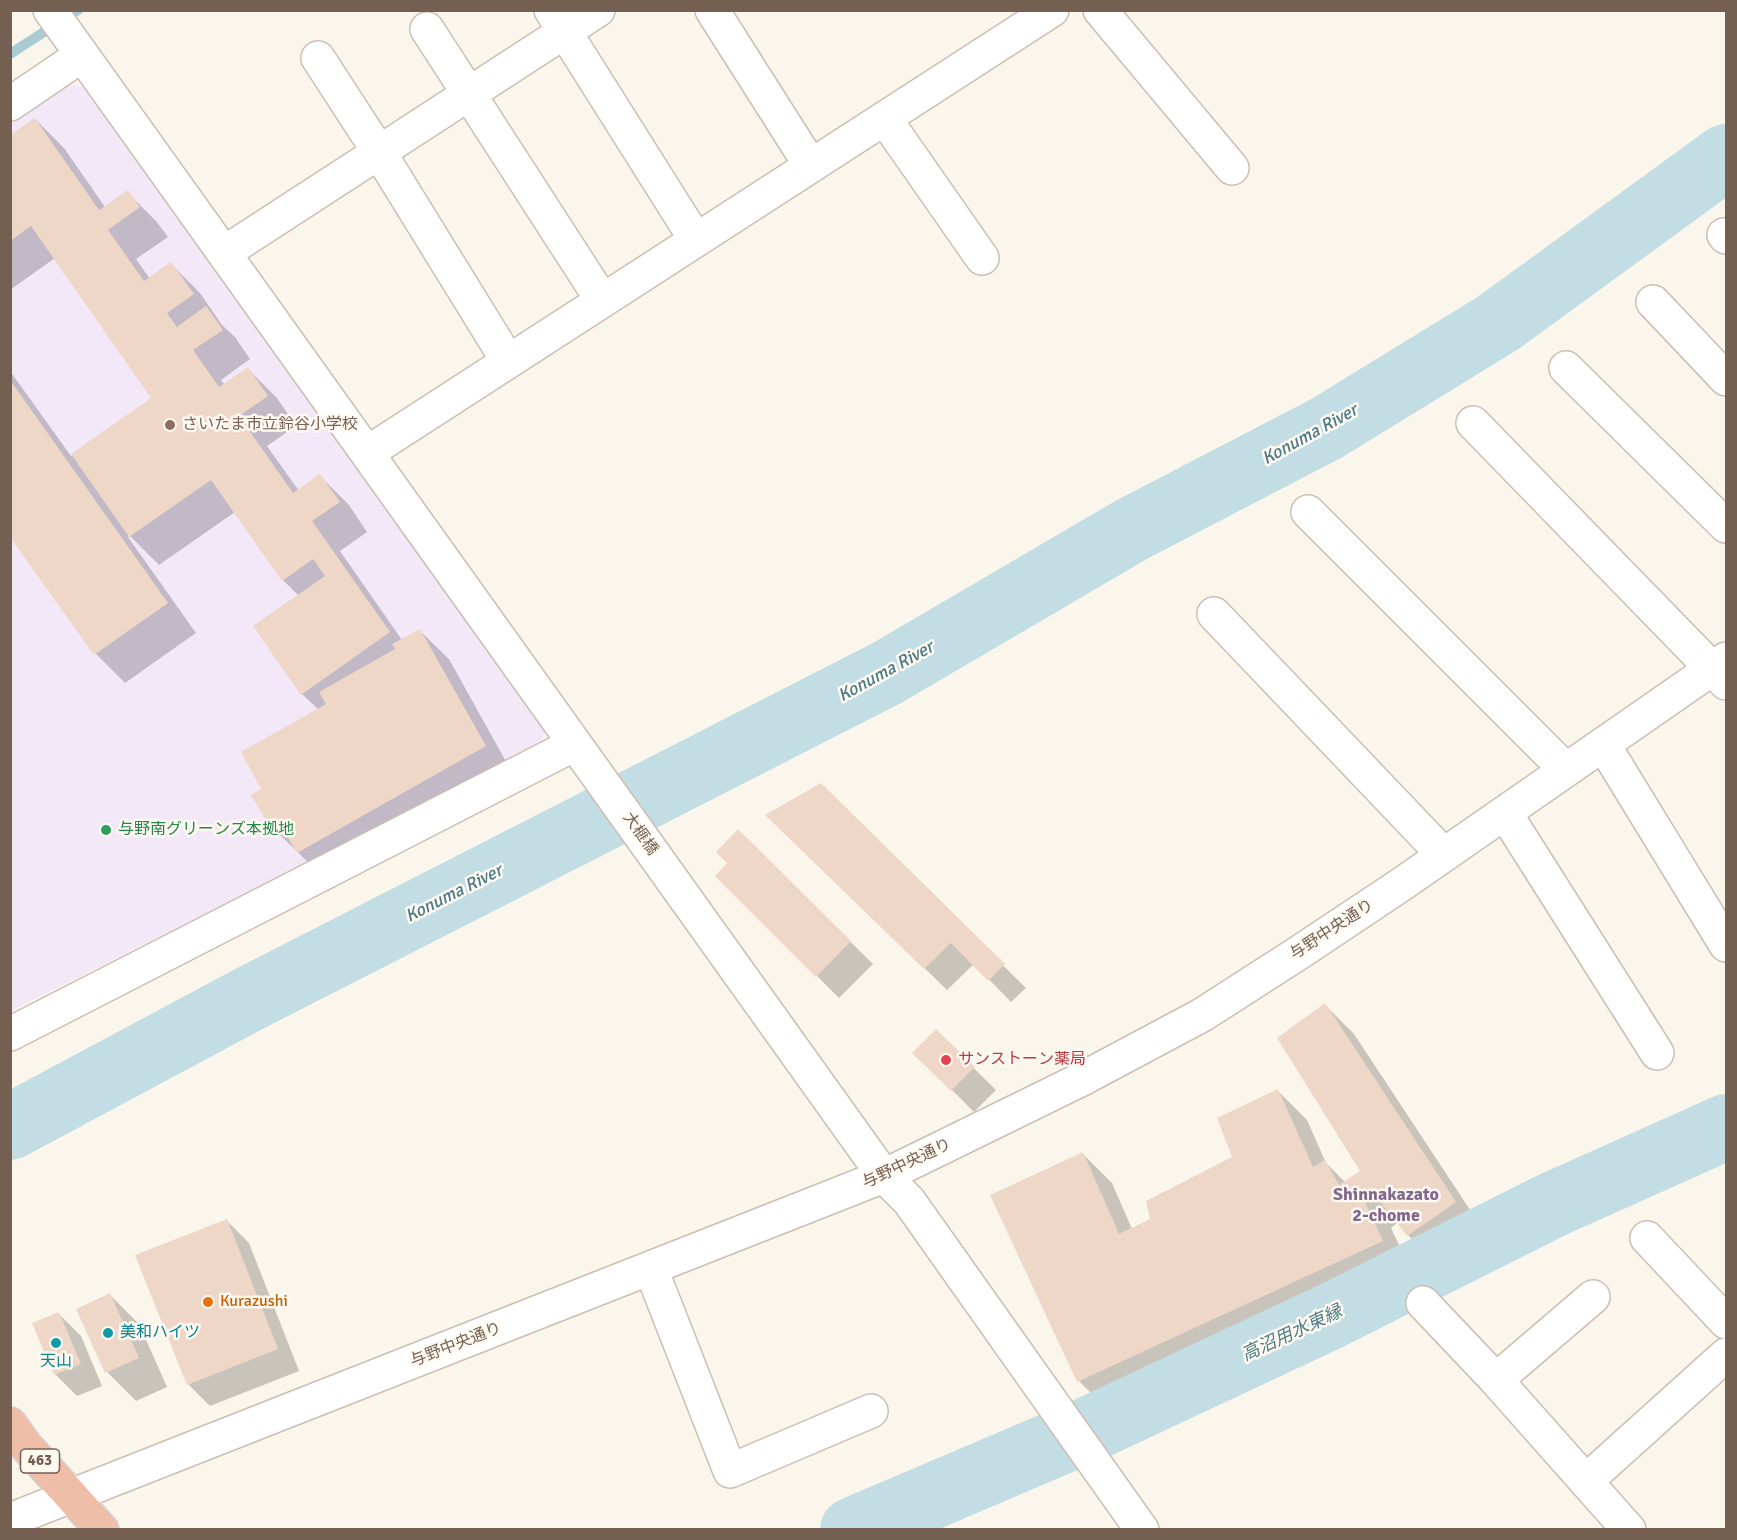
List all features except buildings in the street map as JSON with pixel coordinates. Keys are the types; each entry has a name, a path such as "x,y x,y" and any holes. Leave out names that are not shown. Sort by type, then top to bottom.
{"highway":[{"name":"463","path":"10,1424 25,1445 102,1530"}],"street":[{"path":"224,253 468,95 558,21 598,10"},
{"path":"712,10 812,166"},
{"path":"367,453 1052,10"},
{"path":"1100,10 1232,168"},
{"path":"558,21 696,240"},
{"path":"427,29 602,300"},
{"path":"10,104 67,34"},
{"name":"大榧橋","path":"67,34 884,1176 909,1201 1142,1530"},
{"path":"318,58 508,361"},
{"path":"885,118 982,258"},
{"path":"1653,302 1726,380"},
{"path":"1566,368 1726,526"},
{"path":"1473,423 1722,670"},
{"path":"1308,512 1566,769"},
{"path":"1214,614 1443,854"},
{"name":"与野中央通り","path":"10,1520 884,1176 1082,1079 1202,1015 1393,890 1603,744 1722,670"},
{"path":"1603,744 1726,945"},
{"path":"10,1034 576,745"},
{"path":"1505,813 1657,1053"},
{"path":"1647,1238 1726,1322"},
{"path":"651,1269 730,1471 871,1411"},
{"path":"1496,1380 1593,1298"},
{"path":"1423,1303 1496,1380 1629,1530"},
{"path":"1586,1481 1726,1355"}],"shaded area":[{"name":"さいたま市立鈴谷小学校","path":"67,84 85,87 548,727 539,747 11,1011 11,123"}],"waterway":[{"path":"10,54 78,10"},
{"name":"Konuma River","path":"10,1127 247,1000 887,673 1131,530 1327,428 1498,323 1726,157"},
{"name":"高沼用水東縁","path":"853,1530 1090,1429 1331,1316 1552,1205 1726,1127"}],"place":[{"name":"さいたま市立鈴谷小学校","path":"170,425"},
{"name":"与野南グリーンズ本拠地","path":"106,830"},
{"name":"サンストーン薬局","path":"946,1060"},
{"name":"Kurazushi","path":"208,1302"},
{"name":"美和ハイツ","path":"108,1333"},
{"name":"天山","path":"56,1343"}],"district":[{"name":"Shinnakazato 2-chome","path":"1386,1205"}]}
